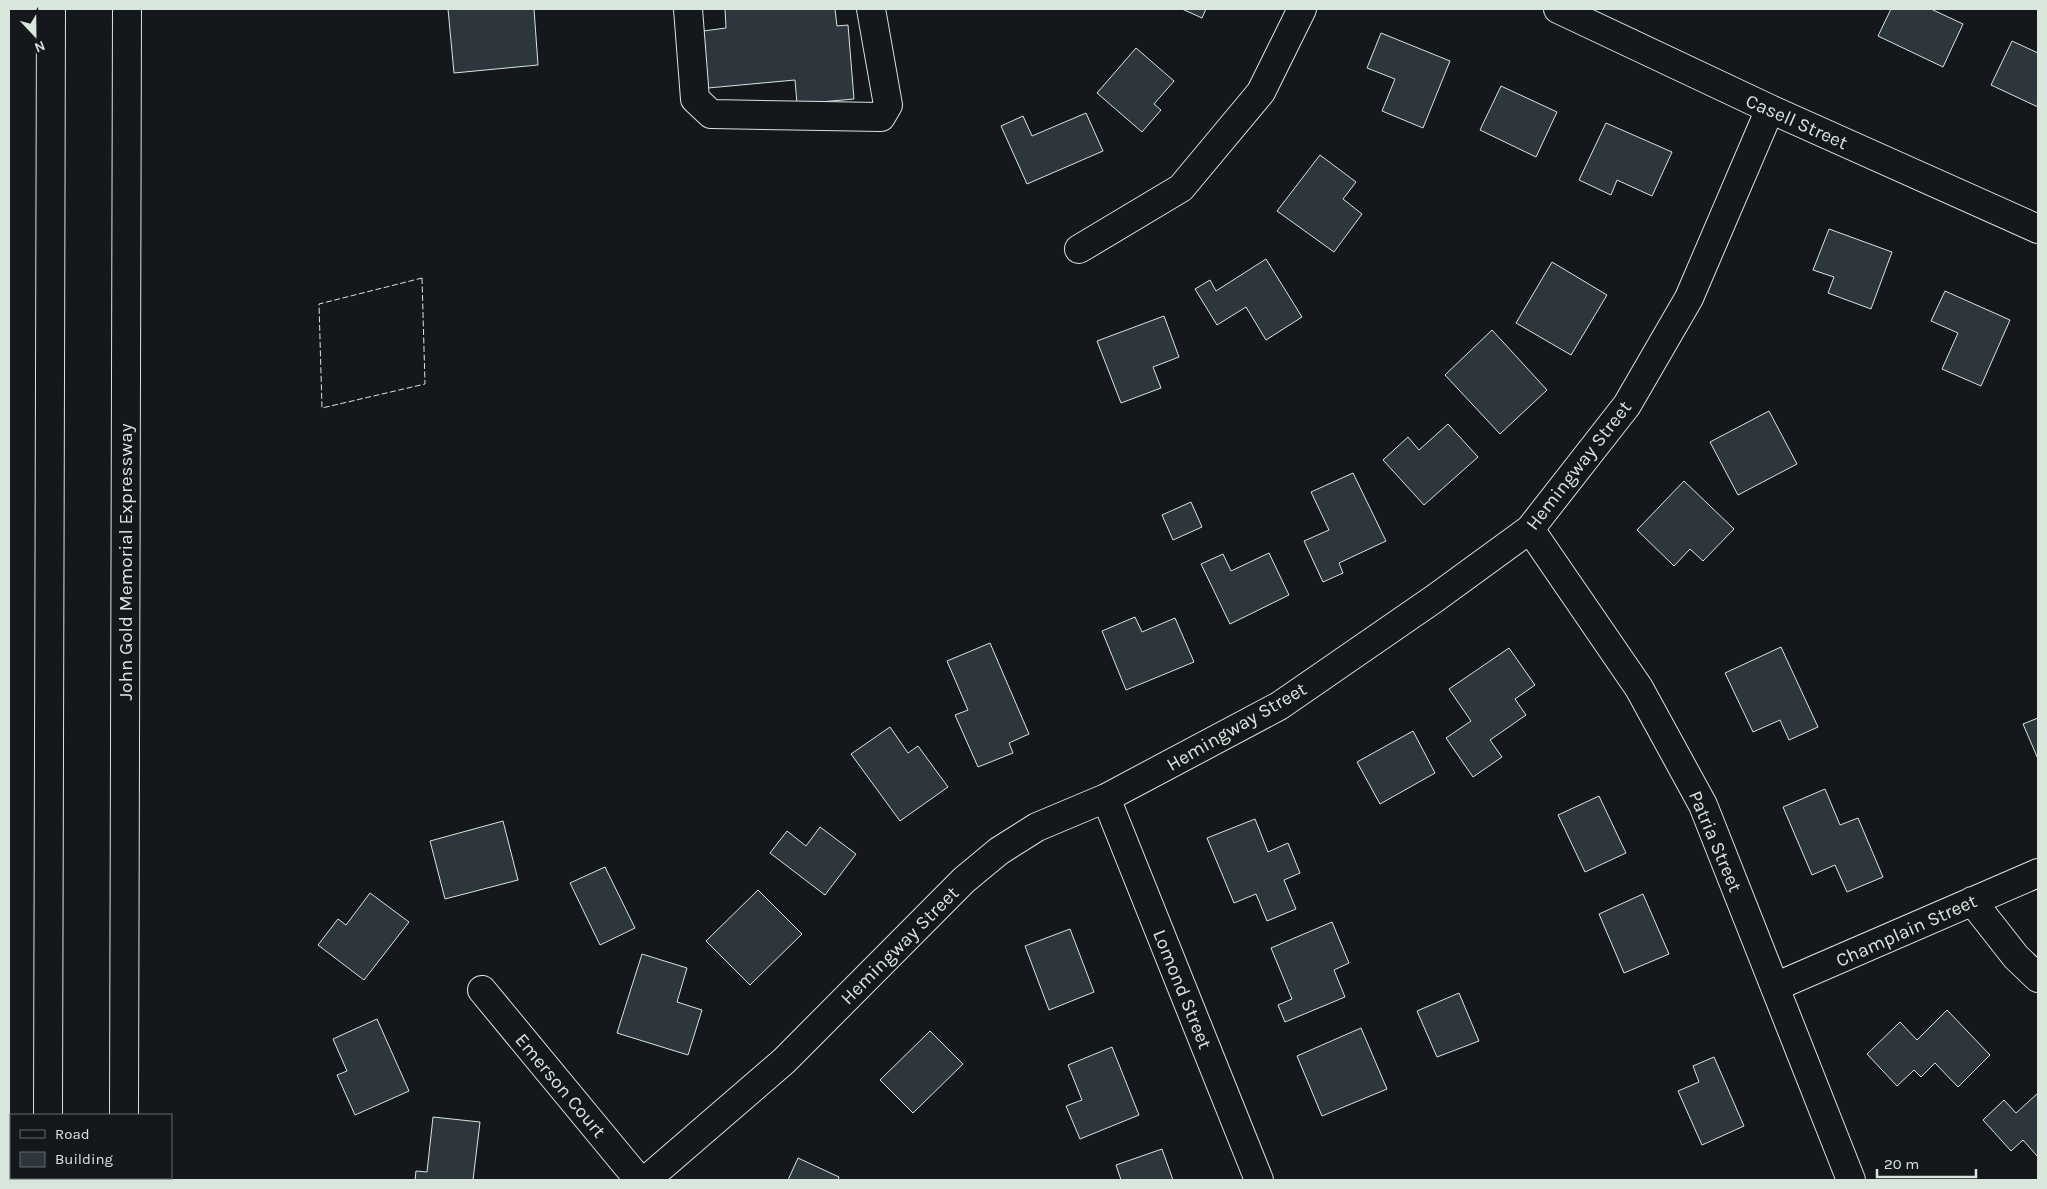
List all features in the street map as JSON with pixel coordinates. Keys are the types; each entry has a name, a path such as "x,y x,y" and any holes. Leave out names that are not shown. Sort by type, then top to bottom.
{"main road":[{"path":"48,1114 51,9"},
{"name":"John Gold Memorial Expressway","path":"124,1114 127,9"},
{"path":"688,9 695,99 711,114 881,117 888,105 870,9"},
{"path":"1079,249 1181,188 1261,92 1302,9"},
{"name":"Casell Street","path":"1558,9 1770,109 2038,229"},
{"name":"Hemingway Street","path":"646,1180 784,1061 978,868 999,851 1037,827 1106,798 1279,706 1434,599 1530,529 1627,405 1684,306 1770,109"},
{"name":"Patria Street","path":"1530,529 1639,688 1703,805 1851,1180"},
{"name":"Lomond Street","path":"1106,798 1259,1180"},
{"name":"Champlain Street","path":"1775,987 2038,873"},
{"path":"1972,901 2016,957 2038,978"},
{"name":"Emerson Court","path":"482,990 639,1180"}],"building":[{"path":"448,9 534,9 538,65 454,73"},
{"path":"725,9 835,9 837,26 848,25 854,99 797,104 795,80 708,88 703,31 726,28"},
{"path":"1182,9 1206,9 1202,18"},
{"path":"1891,9 1931,9 1963,24 1943,67 1878,36"},
{"path":"1381,33 1450,61 1423,128 1382,111 1395,79 1367,68"},
{"path":"2012,41 2038,53 2038,107 1991,85"},
{"path":"1136,48 1174,81 1154,104 1161,110 1142,132 1097,93"},
{"path":"1501,86 1557,112 1536,157 1480,130"},
{"path":"1086,113 1103,151 1027,184 1001,126 1023,116 1032,136"},
{"path":"1606,123 1672,152 1652,196 1617,180 1611,195 1579,180"},
{"path":"1320,155 1356,182 1343,199 1362,214 1334,252 1277,211"},
{"path":"1829,229 1892,252 1871,309 1828,293 1834,277 1813,270"},
{"path":"1266,259 1302,317 1266,340 1246,307 1217,325 1195,289 1210,280 1216,291"},
{"path":"1552,262 1607,295 1571,355 1516,323"},
{"path":"1945,291 2010,320 1981,386 1942,369 1958,333 1931,321"},
{"path":"1164,316 1179,357 1153,367 1161,388 1121,403 1097,341"},
{"path":"1492,330 1547,390 1500,434 1445,375"},
{"path":"1769,411 1797,464 1738,495 1710,442"},
{"path":"1448,424 1478,457 1424,505 1383,460 1408,437 1419,450"},
{"path":"1353,473 1386,541 1339,563 1343,573 1323,582 1304,541 1329,530 1311,492"},
{"path":"1684,481 1734,529 1703,561 1690,549 1674,566 1637,530"},
{"path":"1191,502 1202,527 1173,540 1162,515"},
{"path":"1269,553 1289,595 1230,624 1201,564 1223,554 1231,571"},
{"path":"1135,617 1142,632 1175,618 1194,662 1126,690 1102,631"},
{"path":"990,643 1029,734 1009,743 1013,753 978,767 955,715 968,710 947,661"},
{"path":"1781,647 1818,727 1789,740 1780,720 1753,732 1725,673"},
{"path":"1509,648 1535,685 1515,699 1526,715 1490,740 1502,757 1473,777 1446,738 1471,721 1449,689"},
{"path":"2038,718 2038,759 2023,724"},
{"path":"890,727 908,753 918,746 948,787 900,821 851,754"},
{"path":"1413,731 1435,773 1380,804 1357,762"},
{"path":"1825,789 1840,825 1858,818 1883,877 1847,892 1835,865 1812,875 1783,807"},
{"path":"1599,796 1626,853 1585,872 1558,815"},
{"path":"1255,819 1268,852 1288,843 1300,873 1284,880 1296,909 1267,921 1256,894 1234,903 1207,838"},
{"path":"503,821 518,880 445,899 430,841"},
{"path":"820,827 856,854 825,895 770,853 787,831 806,846"},
{"path":"605,867 635,928 600,945 570,883"},
{"path":"758,890 802,934 750,985 706,941"},
{"path":"370,893 409,922 364,980 318,945 338,919 346,925"},
{"path":"1643,894 1669,954 1624,973 1599,914"},
{"path":"1332,922 1349,963 1334,970 1345,997 1285,1022 1278,1005 1292,999 1271,948"},
{"path":"1070,929 1094,992 1049,1010 1025,946"},
{"path":"642,954 687,968 677,1002 702,1010 688,1055 617,1033"},
{"path":"1459,993 1479,1041 1437,1057 1417,1011"},
{"path":"1947,1010 1990,1055 1958,1087 1935,1063 1921,1077 1914,1070 1897,1086 1867,1054 1900,1022 1917,1040"},
{"path":"377,1019 409,1091 355,1115 337,1075 347,1071 333,1039"},
{"path":"1361,1028 1387,1089 1322,1116 1297,1056"},
{"path":"930,1031 963,1064 913,1113 880,1080"},
{"path":"1112,1047 1139,1115 1080,1139 1066,1106 1082,1100 1068,1065"},
{"path":"1714,1057 1744,1126 1702,1145 1678,1091 1699,1082 1693,1066"},
{"path":"2038,1093 2038,1157 2023,1140 2011,1151 1983,1120 2004,1100 2016,1113"},
{"path":"433,1117 480,1122 473,1180 415,1180 416,1171 427,1172"},
{"path":"1162,1149 1173,1180 1121,1180 1116,1165"},
{"path":"798,1158 839,1177 838,1180 788,1180"}],"fence":[{"path":"422,278 425,384 322,408 319,304 422,278"}]}
